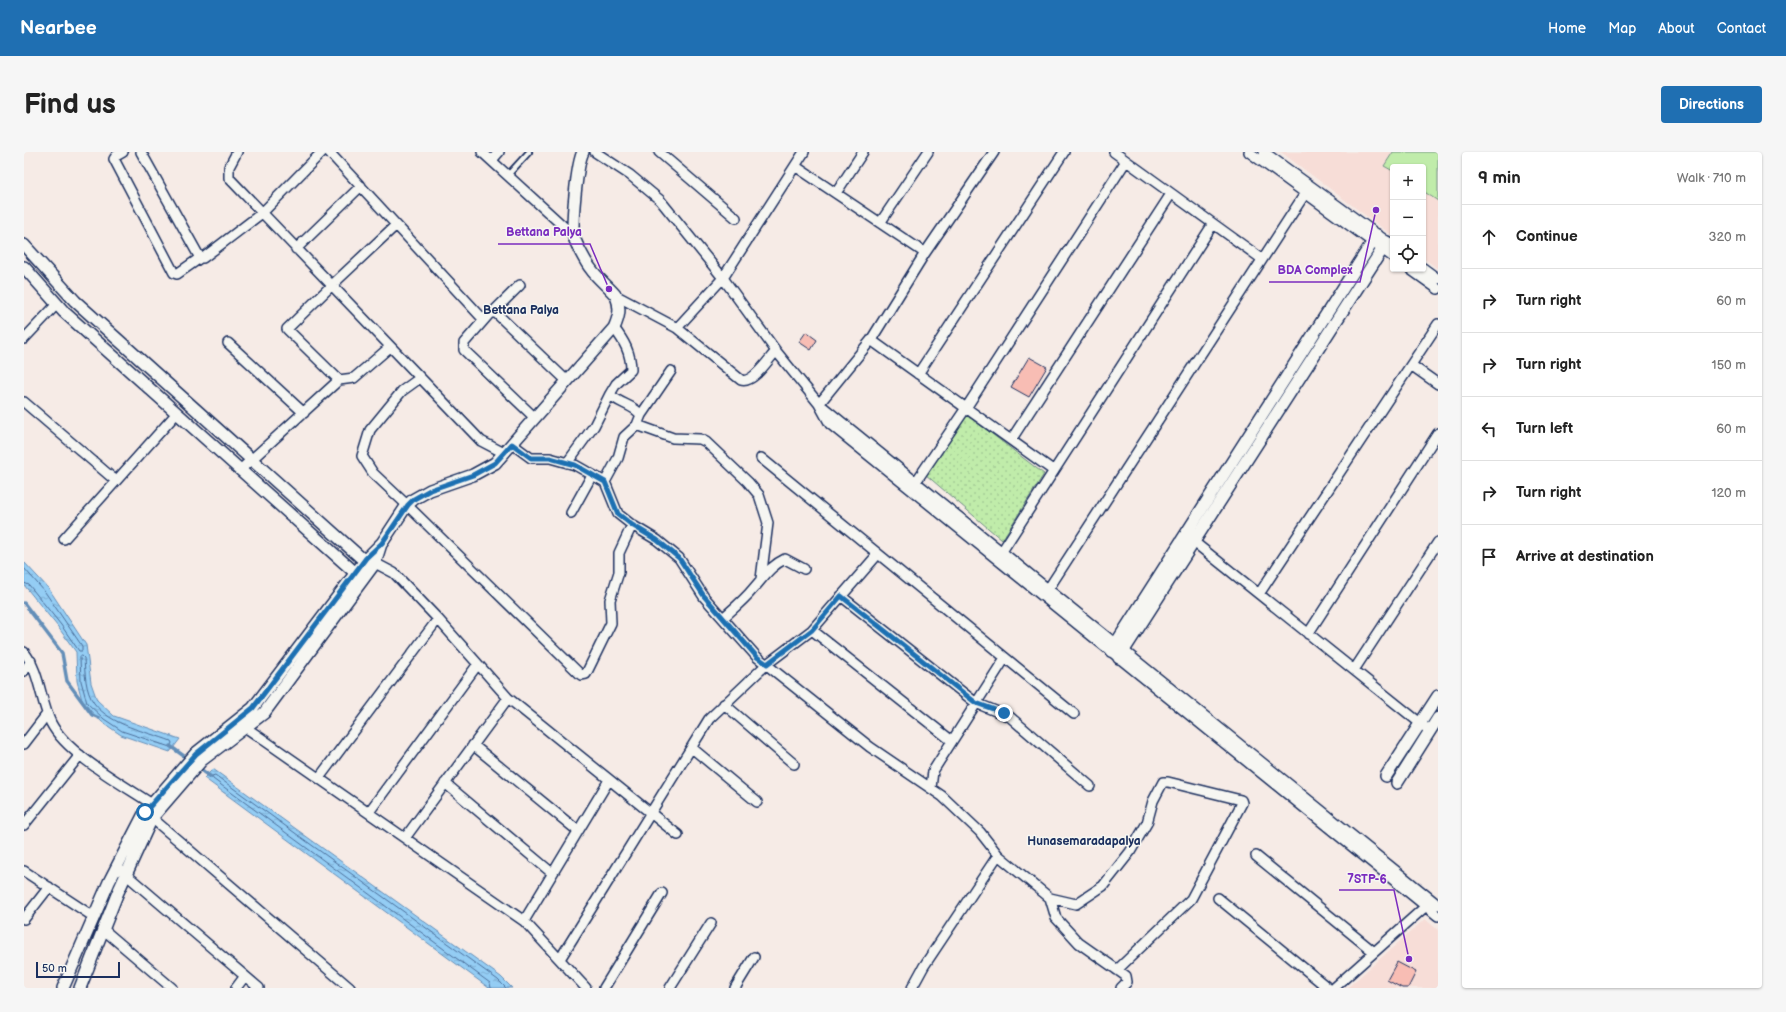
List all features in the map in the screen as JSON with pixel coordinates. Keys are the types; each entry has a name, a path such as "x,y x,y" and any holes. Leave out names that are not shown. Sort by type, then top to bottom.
{"street":[{"path":"123,152 114,159 174,273 180,274 262,213 322,152"},
{"path":"141,152 200,258"},
{"path":"239,152 230,167 229,178 481,441 504,453"},
{"path":"329,152 484,320"},
{"path":"482,152 574,236 590,268 615,295 677,328 741,380 744,381 751,379 776,352"},
{"path":"492,160 499,152"},
{"path":"574,236 577,171 579,159 583,152"},
{"path":"595,152 630,175 660,200 723,278 776,352 819,404 830,424 913,486 1117,651 1438,905"},
{"path":"659,152 736,218"},
{"path":"677,328 723,278 804,152"},
{"path":"836,193 863,152"},
{"path":"880,223 928,152"},
{"path":"819,404 871,340 925,253 994,152"},
{"path":"918,374 1064,152"},
{"path":"1114,152 1262,259"},
{"path":"1249,152 1308,189"},
{"path":"1117,651 1194,542 1388,246 1308,189 1264,152"},
{"path":"913,486 966,408 1126,161"},
{"path":"795,166 925,253"},
{"path":"296,249 361,186"},
{"path":"1045,593 1308,189"},
{"path":"1011,440 1171,194"},
{"path":"1000,555 1213,224"},
{"path":"339,380 287,329 396,225"},
{"path":"1117,651 1184,535 1375,238"},
{"path":"24,245 75,301 252,460 371,564 394,573 438,619 508,698 678,835"},
{"path":"24,268 57,304 359,576"},
{"path":"1426,270 1438,279"},
{"path":"1414,272 1438,289"},
{"path":"520,285 484,320 464,343 464,350 535,418"},
{"path":"199,757 246,727 359,576 371,564 382,543 408,505 430,490 473,475 495,463 614,328 620,316 619,306 615,295"},
{"path":"24,339 57,304"},
{"path":"493,312 496,313 567,381"},
{"path":"1259,594 1438,324"},
{"path":"567,463 596,423 616,384 631,370 631,357 622,338 614,328"},
{"path":"871,340 1054,471"},
{"path":"228,343 304,413"},
{"path":"240,470 339,380 354,378 390,347"},
{"path":"1411,365 1438,384"},
{"path":"605,482 618,458 624,437 637,424 641,415 671,371"},
{"path":"420,378 402,391 370,430 362,456 373,473 408,505 581,675 586,674 611,623 610,600 619,572 619,553 632,525"},
{"path":"610,394 614,399 637,410 641,415"},
{"path":"24,402 116,481"},
{"path":"819,404 836,417 913,486"},
{"path":"64,539 177,413"},
{"path":"637,424 676,438 700,439 706,442 748,482 759,495 768,523 761,579"},
{"path":"1308,634 1438,433"},
{"path":"512,444 531,458 550,458 567,463 605,482 618,514 632,525 657,540 679,558 704,596 757,657 870,747 942,796 980,832 998,855 1050,898 1076,904 1103,886 1130,852 1147,824 1153,801 1163,782 1241,800 1242,803 1191,899 1117,970"},
{"path":"761,458 1074,714"},
{"path":"571,513 592,475"},
{"path":"1184,535 1430,731"},
{"path":"1354,670 1438,542"},
{"path":"560,959 709,719 767,664 812,630 878,554"},
{"path":"723,618 753,589 768,570 785,559 804,569"},
{"path":"841,596 976,703 1010,717 1090,786"},
{"path":"319,778 438,619"},
{"path":"812,630 952,741"},
{"path":"1117,651 1438,916"},
{"path":"24,652 31,662 47,714 60,737 80,755 152,804"},
{"path":"931,788 933,770 1005,658"},
{"path":"24,671 31,662"},
{"path":"369,812 478,664"},
{"path":"1386,776 1438,696"},
{"path":"405,838 508,698"},
{"path":"724,704 794,764"},
{"path":"81,987 126,874 152,818 199,757 257,712"},
{"path":"24,744 47,714"},
{"path":"1396,783 1438,718"},
{"path":"246,727 524,920 586,988"},
{"path":"473,745 578,831"},
{"path":"692,748 757,802"},
{"path":"24,826 80,755"},
{"path":"63,988 117,867 145,812 188,770"},
{"path":"524,920 609,780"},
{"path":"445,783 552,873"},
{"path":"152,818 350,988"},
{"path":"912,988 924,966 998,855"},
{"path":"1256,856 1374,952"},
{"path":"117,867 259,988"},
{"path":"24,871 94,917"},
{"path":"24,919 49,887"},
{"path":"604,988 662,893"},
{"path":"1050,898 1056,918 1078,943 1127,978 1127,982 1121,988"},
{"path":"1218,898 1328,988"},
{"path":"1334,988 1426,906"},
{"path":"670,988 711,923"},
{"path":"104,930 172,988"},
{"path":"735,988 754,957"},
{"path":"236,988 246,976"}],"lane":[{"path":"507,176 529,152"}],"shaded area":[{"path":"1281,152 1438,152 1438,269 1426,260 1426,164 1390,164 1390,234"},
{"path":"1425,919 1438,930 1438,988 1347,988"}],"green space":[{"path":"1393,152 1438,152 1438,201 1426,193 1426,164 1390,164 1390,169 1384,166"},
{"path":"966,414 1044,474 1002,540 925,474"}],"water":[{"path":"24,562 49,589 86,645 91,683 97,700 114,716 180,739 170,752 121,735 102,722 83,704 77,681 76,652 24,585"},
{"path":"213,769 501,977 512,988 489,988 204,778"}],"building":[{"path":"806,332 817,340 811,350 799,342"},
{"path":"1029,357 1047,367 1029,397 1011,387"},
{"path":"1397,962 1416,972 1408,988 1402,988 1387,980"}],"waterway":[{"path":"24,603 62,653 67,681 92,715 99,718"},
{"path":"170,746 188,759"},
{"path":"199,768 211,777"}],"place":[{"name":"BDA Complex","path":"1376,210"},
{"name":"Bettana Palya","path":"609,289"},
{"name":"7STP-6","path":"1409,959"}],"district":[{"name":"Bettana Palya","path":"521,310"},
{"name":"Hunasemaradapalya","path":"1084,841"}],"route":[{"path":"145,812 196,754 253,708 366,558 382,543 408,505 414,499 430,490 473,475 495,463 512,444 531,458 550,458 575,465 605,482 618,514 632,525 657,540 679,558 704,596 757,657 767,664 812,630 841,596 976,703 997,712 1004,713"}]}
